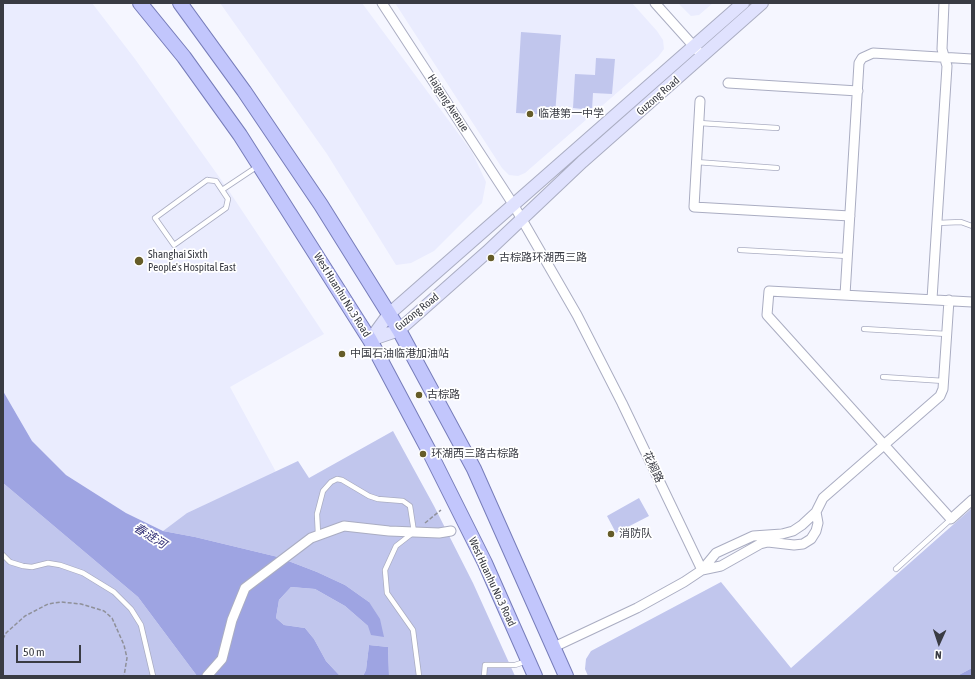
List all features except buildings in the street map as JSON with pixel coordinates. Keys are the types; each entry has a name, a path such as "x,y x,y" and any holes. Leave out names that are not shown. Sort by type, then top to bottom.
{"main road":[{"name":"West Huanhu No.3 Road","path":"140,3 184,57 259,165 370,340 429,451 485,563 535,676"},
{"path":"180,3 249,98 321,205 399,330 474,469 566,676"}],"street":[{"name":"Haigang Avenue","path":"382,3 522,218"},
{"path":"655,3 702,57"},
{"name":"Guzong Road","path":"370,340 389,314 743,3"},
{"name":"Guzong Road","path":"370,340 399,330 762,3"},
{"path":"932,300 947,66 942,49 944,3"},
{"path":"845,295 859,63 866,55 873,53 972,59"},
{"path":"728,83 858,91"},
{"path":"700,101 694,207 850,216"},
{"name":"花榈路","path":"522,218 578,315 702,570"},
{"path":"972,302 769,291 767,315 951,519 972,500"},
{"path":"554,648 637,608 684,582 702,570 716,553 753,536 793,531 816,512 823,498 885,446 940,396 944,381 950,300"},
{"path":"702,570 720,566 760,544 768,542 794,545 802,544 811,539 816,531 818,523 816,512"},
{"path":"207,676 222,659 232,620 245,588 315,536 344,526 414,532 451,531"}],"lane":[{"path":"698,123 777,128"},
{"path":"696,162 777,168"},
{"path":"222,190 259,165"},
{"path":"207,180 216,181 222,190 228,199 226,208 174,245 154,218 207,180"},
{"path":"937,223 961,222 972,226"},
{"path":"740,250 847,256"},
{"path":"864,329 947,334"},
{"path":"883,377 944,381"},
{"path":"315,536 317,514 323,491 330,482 337,479 342,480 369,496 378,499 403,501 410,506 414,532 396,546 385,570 387,593 414,630 419,676"},
{"path":"896,569 951,519"},
{"path":"3,555 10,562 24,566 32,567 48,563 60,565 82,573 114,592 131,609 141,625 153,676"},
{"path":"484,676 485,665 515,665 528,660"}],"path":[{"path":"414,532 441,510"},
{"path":"3,639 6,633 25,616 48,604 60,602 81,604 104,611 112,618 124,645 127,658 124,676"}],"shaded area":[{"name":"Shanghai Sixth People's Hospital East","path":"3,3 92,3 135,59 227,188 324,334 230,387 276,472 187,513 163,531 126,513 66,475 32,441 3,391"},
{"path":"220,3 362,3 472,152 486,182 482,203 434,251 411,263 396,265 327,154"},
{"name":"临港第一中学","path":"395,3 632,3 657,31 663,40 664,49 658,57 525,173 518,176 509,175 502,168"},
{"path":"678,3 713,3 699,15 691,16"},
{"path":"521,32 561,35 555,115 516,113"},
{"path":"596,58 615,59 612,94 593,93 592,110 573,108 575,74 595,75"},
{"path":"393,431 434,506 473,583 515,676 389,676 388,647 369,645 366,670 363,676 340,676 326,661 314,639 305,628 284,625 276,618 279,600 291,587 315,589 345,606 368,626 369,602 345,585 278,557 195,537 163,531 187,513 298,461 309,478"},
{"path":"3,483 138,597 197,676 3,676"},
{"path":"639,498 649,516 616,533 607,516"},
{"path":"972,508 972,668 957,676 588,676 585,669 586,659 591,651 721,582 791,668"}],"water":[{"name":"春涟河","path":"3,391 32,441 66,475 126,513 163,531 195,537 278,557 345,585 369,602 380,619 384,637 371,635 368,626 345,606 315,589 291,587 279,600 276,618 284,625 305,628 314,639 326,661 340,676 197,676 138,597 3,483"},
{"path":"369,645 388,647 389,676 363,676 366,670"},
{"path":"972,668 972,676 957,676"}],"place":[{"name":"临港第一中学","path":"530,114"},
{"name":"古棕路环湖西三路","path":"491,258"},
{"name":"Shanghai Sixth People's Hospital East","path":"139,261"},
{"name":"中国石油临港加油站","path":"342,354"},
{"name":"古棕路","path":"419,395"},
{"name":"环湖西三路古棕路","path":"423,454"},
{"name":"消防队","path":"611,534"}]}
